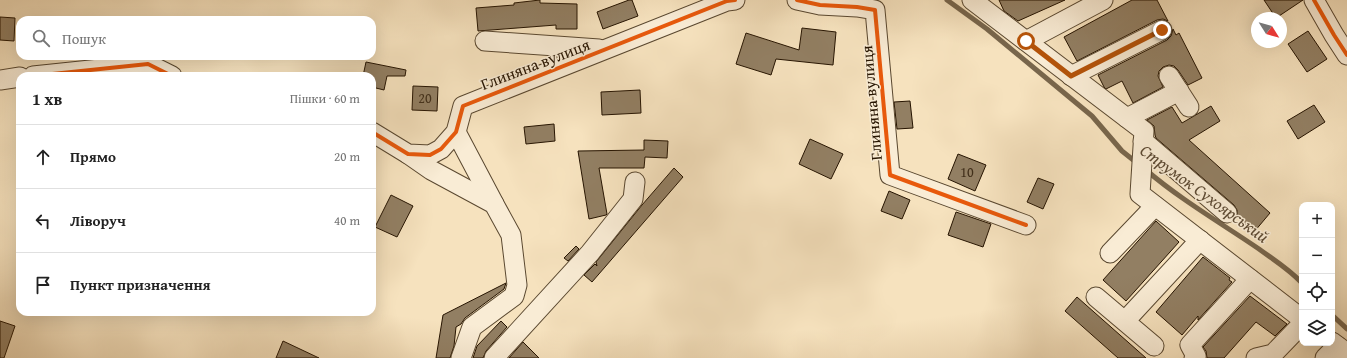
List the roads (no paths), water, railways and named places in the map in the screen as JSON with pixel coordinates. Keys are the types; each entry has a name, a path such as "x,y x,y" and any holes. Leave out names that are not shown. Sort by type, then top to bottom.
{"street":[{"name":"Глиняна вулиця","path":"376,134 408,154 430,155 441,149 456,132 463,106 727,1 735,0"},
{"name":"Глиняна вулиця","path":"797,0 820,5 858,7 874,5 890,175 1026,225"},
{"path":"972,0 1144,131 1140,194 1299,317"},
{"path":"1026,41 1103,0"},
{"path":"1314,0 1347,55"},
{"path":"1071,76 1162,30"},
{"path":"484,41 605,50"},
{"path":"72,72 148,64 164,72"},
{"path":"0,80 16,78"},
{"path":"1127,118 1174,84 1189,107"},
{"path":"456,132 511,235 517,285 514,296 472,328 461,358"},
{"path":"1143,147 1228,213"},
{"path":"408,154 431,170 494,204"},
{"path":"494,358 590,252 633,199 635,182"},
{"path":"1110,253 1155,206"},
{"path":"1125,321 1200,240"},
{"path":"1194,358 1196,356 1190,345 1250,279"},
{"path":"1096,297 1154,346"},
{"path":"1256,358 1273,354 1299,327"}],"waterway":[{"name":"Струмок Сухоярський","path":"947,0 987,29 1092,116 1122,151 1137,163"},
{"name":"Струмок Сухоярський","path":"1146,170 1187,201 1276,261 1299,280"},
{"name":"Струмок Сухоярський","path":"1335,318 1347,329"}]}
